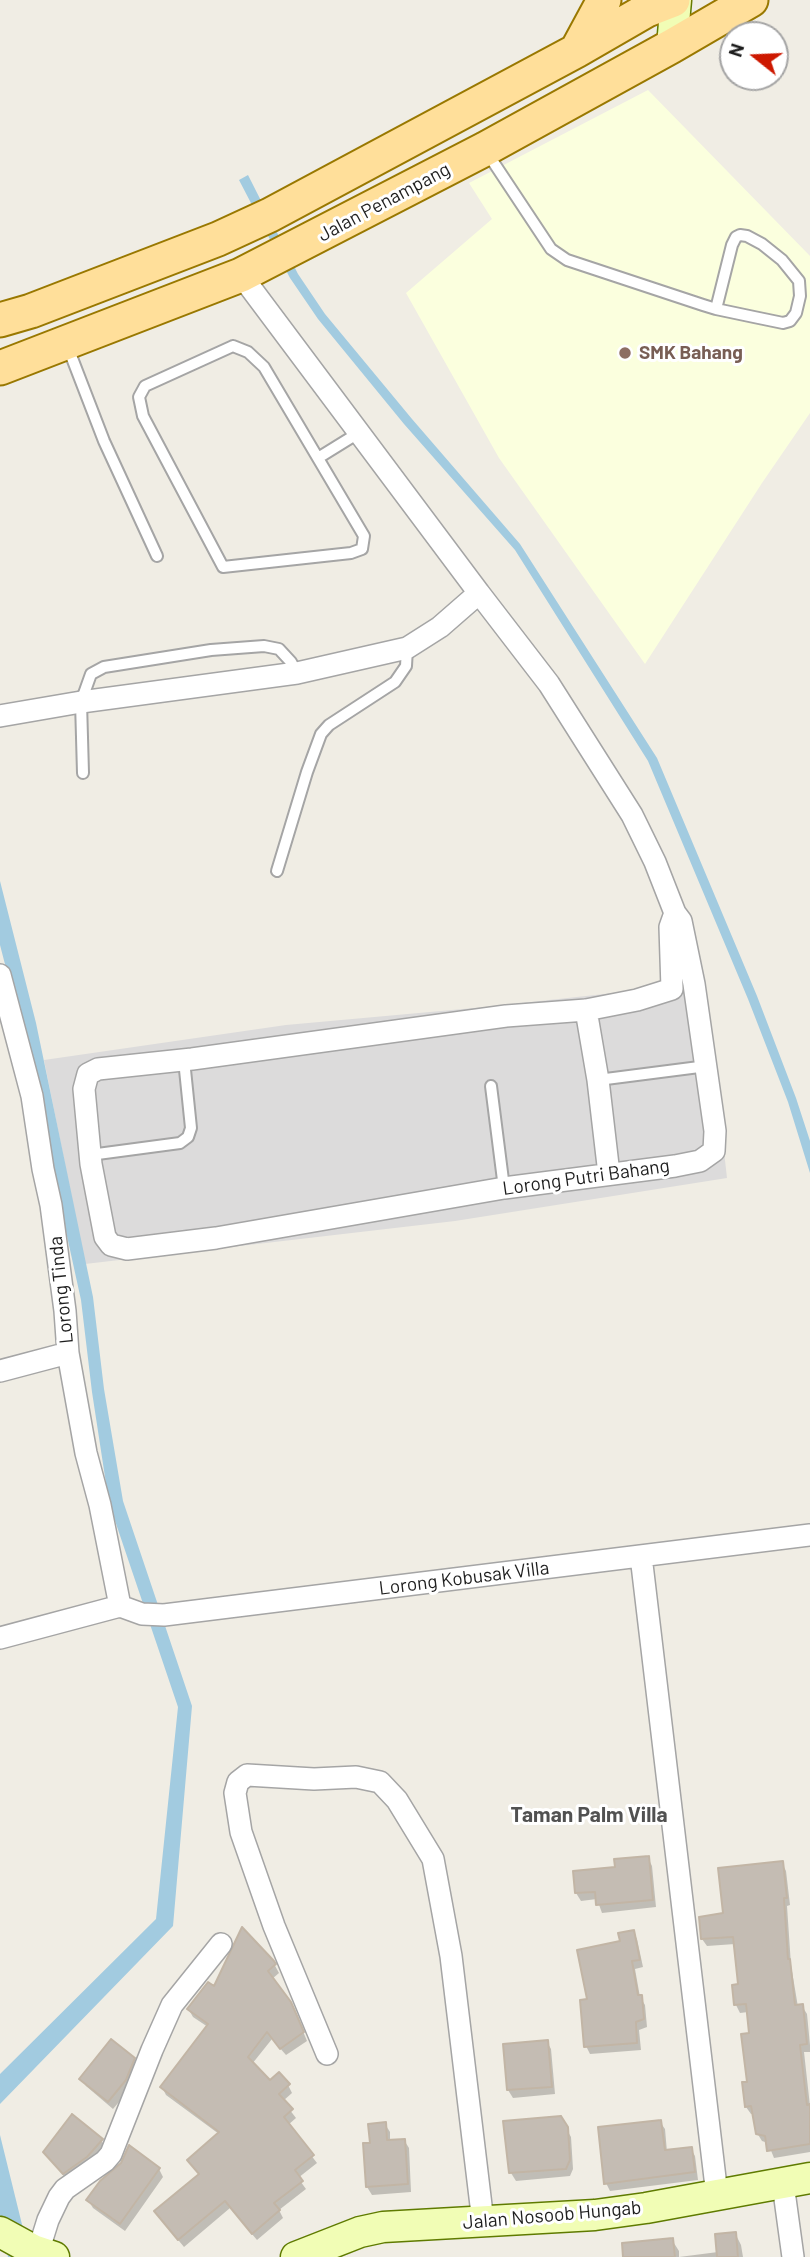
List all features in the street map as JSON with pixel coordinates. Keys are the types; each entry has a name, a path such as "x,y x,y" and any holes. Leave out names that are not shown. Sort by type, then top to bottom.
{"main road":[{"path":"569,55 604,0"},
{"path":"0,320 32,311 218,239 264,218 569,55 647,10 676,0"},
{"path":"676,0 711,23"},
{"path":"672,46 676,0"},
{"name":"Jalan Penampang","path":"0,368 242,275 485,149 751,0"},
{"path":"569,55 583,66 603,56 615,58 626,70"},
{"name":"Jalan Nosoob Hungab","path":"296,2257 360,2232 383,2227 595,2215 797,2181"},
{"path":"0,2232 42,2254"}],"street":[{"name":"Lorong Putri Bahang","path":"242,275 550,684 632,815 655,862 675,914 681,921 694,984 707,1066 715,1131 714,1151 700,1161 504,1188 216,1238 127,1250 111,1245 105,1237 90,1155 84,1089 88,1074 98,1069 184,1060 479,1019 586,1010 637,1000 694,984"},
{"path":"0,716 81,702 297,673 407,648 440,627 479,593"},
{"path":"672,989 670,927 675,914"},
{"name":"Lorong Tinda","path":"0,975 7,1036 32,1096 51,1205 68,1353 86,1453 100,1505 120,1606"},
{"path":"586,1010 609,1174"},
{"path":"0,1371 68,1353"},
{"name":"Lorong Kobusak Villa","path":"120,1606 142,1614 164,1615 810,1535"},
{"path":"641,1556 717,2195"},
{"path":"0,1638 120,1606"},
{"path":"327,2054 274,1926 241,1832 235,1793 238,1782 247,1775 314,1779 356,1777 380,1782 397,1800 433,1859 451,1956 482,2222"},
{"path":"42,2254 54,2206 59,2197 65,2189 111,2154 152,2050 173,2005 221,1944"},
{"path":"793,2257 797,2181"}],"lane":[{"path":"485,149 551,249 567,261 716,309 783,323 790,321 796,313 800,296 799,281 782,260 762,244 740,235 732,245 716,309"},
{"path":"66,342 104,442 157,556"},
{"path":"233,346 248,352 264,367 318,458 364,536 362,549 351,553 223,567 143,416 139,397 145,386 233,346"},
{"path":"318,458 360,432"},
{"path":"83,774 81,702 91,674 104,667 211,650 264,646 279,649 297,673"},
{"path":"277,871 321,734 329,725 395,682 406,666 407,648"},
{"path":"90,1155 180,1143 188,1137 191,1128 184,1060"},
{"path":"597,1080 707,1066"},
{"path":"491,1086 504,1188"}],"shaded area":[{"name":"SMK Bahang","path":"648,90 810,256 810,413 645,664 499,458 406,293 492,219 469,183"},
{"path":"705,983 727,1178 455,1221 85,1264 44,1060 286,1025"}],"water":[{"path":"248,175 298,274 325,314 520,544 657,758 757,996 796,1098 810,1141 810,1173 788,1102 748,999 648,761 515,550 404,424 318,319 290,278 239,180"},
{"path":"0,881 36,1023 93,1297 104,1389 123,1501 192,1706 173,1926 0,2104 0,2074 156,1919 178,1707 109,1503 81,1300 21,1026 0,945"},
{"path":"0,2135 30,2257 8,2257 0,2223"}],"building":[{"path":"649,1856 653,1900 596,1905 595,1892 575,1893 573,1871 615,1867 614,1859"},
{"path":"783,1861 787,1898 784,1898 788,1959 795,2005 803,2004 807,2044 800,2045 807,2105 810,2104 810,2144 767,2151 765,2136 756,2134 751,2106 745,2107 742,2082 747,2082 741,2034 749,2033 746,2004 734,2005 732,1985 738,1984 733,1937 701,1939 699,1917 723,1913 718,1868"},
{"path":"242,1927 276,1964 268,1971 291,2002 304,2032 280,2049 267,2032 248,2057 270,2080 279,2072 290,2084 279,2094 293,2109 284,2117 314,2155 295,2170 303,2181 274,2203 280,2210 252,2234 225,2201 178,2240 154,2211 199,2174 187,2160 219,2132 160,2087 208,2024 187,2009 208,1982 214,1986"},
{"path":"634,1930 640,1960 632,1961 638,1995 642,1995 644,2019 636,2022 637,2043 584,2047 580,2000 587,1999 577,1950 620,1941 618,1933"},
{"path":"111,2039 135,2058 126,2080 108,2102 79,2079"},
{"path":"548,2040 552,2087 507,2090 503,2044"},
{"path":"72,2114 103,2139 87,2157 63,2174 43,2152"},
{"path":"561,2116 568,2127 570,2160 566,2169 509,2173 503,2121"},
{"path":"661,2120 665,2150 692,2147 695,2172 604,2184 598,2127"},
{"path":"386,2122 387,2140 405,2139 408,2184 366,2187 363,2143 370,2143 368,2124"},
{"path":"129,2145 160,2168 120,2224 86,2200 100,2181 121,2163"},
{"path":"736,2232 738,2257 717,2257 715,2234"},
{"path":"673,2238 675,2257 623,2257 622,2243"}],"place":[{"name":"SMK Bahang","path":"625,353"}],"district":[{"name":"Taman Palm Villa","path":"589,1815"}]}
